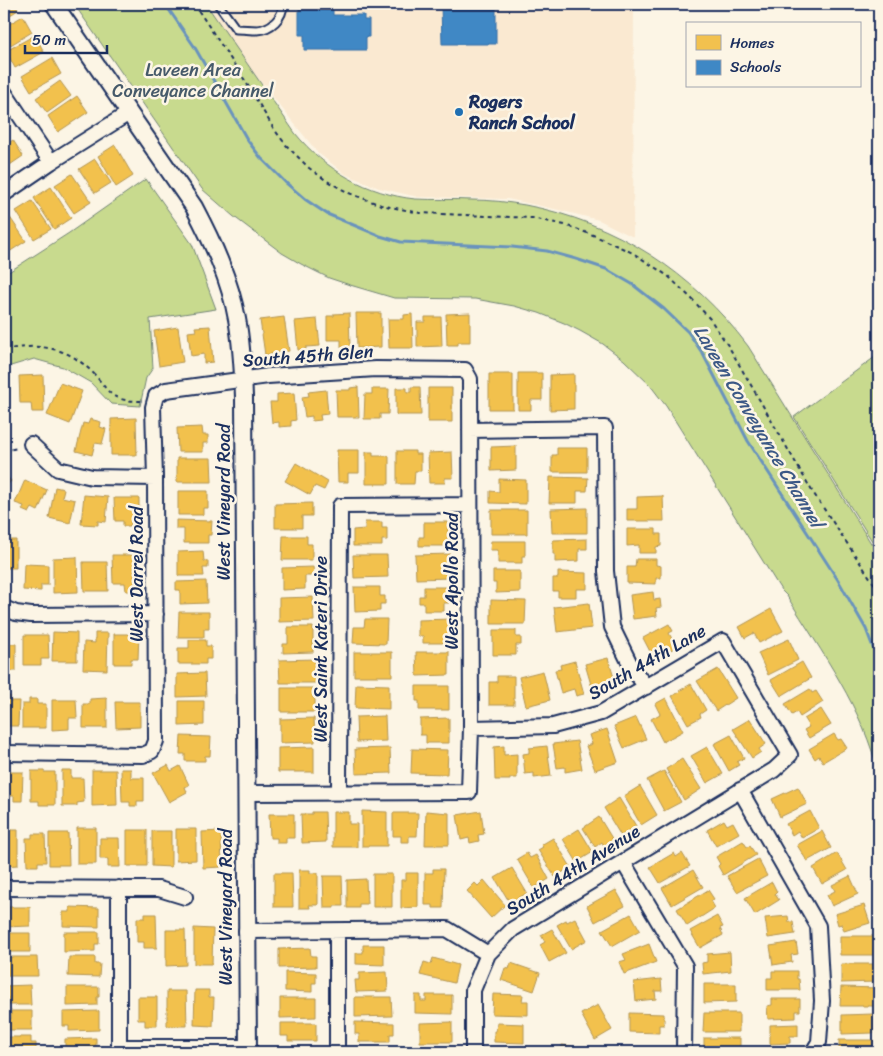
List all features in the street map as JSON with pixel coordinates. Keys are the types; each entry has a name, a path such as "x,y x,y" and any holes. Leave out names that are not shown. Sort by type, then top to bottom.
{"street":[{"name":"West Vineyard Road","path":"54,4 194,208 210,237 227,279 237,319 243,380 248,1050"},
{"path":"4,92 51,162"},
{"path":"4,194 129,113"},
{"name":"South 45th Glen","path":"155,399 166,390 268,376 376,369 465,370"},
{"name":"West Apollo Road","path":"339,792 469,792 471,728 470,379 465,370"},
{"name":"West Darrel Road","path":"4,753 142,755 152,751 156,741 153,408 155,399"},
{"path":"470,430 605,428 606,571 612,627 632,668 646,687"},
{"path":"31,444 58,469 92,477 155,478"},
{"name":"West Saint Kateri Drive","path":"339,792 340,506 470,505"},
{"path":"4,608 16,614 156,614"},
{"name":"South 44th Lane","path":"471,728 553,726 601,713 723,641 790,754"},
{"name":"South 44th Avenue","path":"488,954 512,929 774,770 790,754"},
{"path":"740,790 818,926 822,1001 819,1042 813,1052"},
{"path":"246,793 339,792"},
{"path":"623,862 685,966 684,1052"},
{"path":"4,888 160,889 184,897"},
{"path":"119,888 119,1050 248,1050"},
{"path":"246,930 447,929 488,954 473,990 473,1052"},
{"path":"337,931 337,1052"}],"lane":[{"path":"218,4 236,29 259,30 275,23 283,10 283,4"}],"path":[{"path":"194,4 244,79 274,129 309,168 327,182 381,206 420,213 532,218 565,225 633,253 668,276 692,299 729,347 812,491 879,591"},
{"path":"4,350 36,346 64,352 88,367 111,395 124,400 155,399"},
{"path":"4,448 8,450 31,444"}],"shaded area":[{"name":"Rogers Ranch School","path":"206,4 634,4 633,237 599,220 559,210 508,199 418,197 379,188 345,174 318,153 251,70"}],"green space":[{"name":"Laveen Area Conveyance Channel","path":"74,4 206,4 295,133 320,158 349,178 381,192 415,199 499,201 558,213 590,224 650,254 703,296 748,346 879,556 879,776 872,752 853,705 828,661 787,596 781,590 666,406 650,385 624,360 603,344 580,331 539,313 475,299 394,298 329,278 282,253 233,216 202,189"},
{"path":"146,179 192,244 216,309 150,319 153,368 146,378 140,406 111,404 91,383 63,367 34,359 4,368 4,275 69,233"},
{"path":"879,354 879,552 794,417"}],"building: Homes":[{"path":"4,4 15,4 18,10 4,19"},
{"path":"23,16 32,32 4,49 4,27"},
{"path":"35,35 44,52 15,68 6,51"},
{"path":"52,58 61,74 31,91 22,76"},
{"path":"60,81 71,96 47,113 36,98"},
{"path":"77,96 88,112 58,132 48,116"},
{"path":"13,140 23,156 4,169 4,146"},
{"path":"115,145 133,176 116,187 98,156"},
{"path":"95,159 111,183 95,193 79,169"},
{"path":"72,174 91,202 74,213 55,185"},
{"path":"51,187 71,218 54,229 34,198"},
{"path":"32,201 51,229 34,239 16,211"},
{"path":"9,216 26,241 9,252 4,244 4,219"},
{"path":"349,313 350,347 341,347 341,340 327,340 327,316"},
{"path":"356,313 381,313 381,347 357,348"},
{"path":"470,313 470,342 458,342 458,345 447,345 446,314"},
{"path":"412,314 413,348 389,348 388,319 404,319 404,315"},
{"path":"284,317 289,351 265,355 260,320"},
{"path":"425,317 441,317 442,346 417,347 417,322 425,322"},
{"path":"317,319 320,346 306,347 306,349 298,350 295,321"},
{"path":"210,326 213,362 204,363 204,354 191,356 188,332 196,331 195,327"},
{"path":"178,327 183,362 159,366 154,331"},
{"path":"518,373 542,373 542,400 531,400 531,410 518,410"},
{"path":"489,374 513,374 513,409 489,409"},
{"path":"574,374 574,409 550,410 550,375"},
{"path":"43,375 44,412 32,412 31,403 20,403 19,376"},
{"path":"60,383 82,391 70,424 47,415"},
{"path":"358,387 359,417 337,417 336,390 350,390 350,388"},
{"path":"411,387 420,387 421,415 396,415 396,388 407,388 407,392 411,392"},
{"path":"428,388 452,388 452,422 428,422"},
{"path":"372,389 389,389 388,414 380,414 380,419 364,419 365,394 372,394"},
{"path":"326,390 328,414 320,415 321,420 312,421 312,416 305,417 302,397 309,396 308,392"},
{"path":"294,393 296,420 291,421 291,426 279,427 279,422 272,423 270,402 277,402 277,394"},
{"path":"136,418 137,455 111,455 111,419"},
{"path":"90,419 101,422 100,427 106,429 102,444 95,443 92,455 76,451 83,423 88,424"},
{"path":"202,427 203,435 208,435 208,443 203,443 203,452 178,452 177,428"},
{"path":"516,446 516,470 491,471 491,447"},
{"path":"557,448 587,448 587,472 552,472 552,455 557,455"},
{"path":"337,450 359,450 359,473 348,473 348,482 338,482"},
{"path":"397,451 415,451 415,454 421,454 421,471 415,471 414,484 397,484"},
{"path":"366,452 373,452 373,456 389,456 389,484 366,484"},
{"path":"452,452 453,478 445,478 445,483 429,483 428,453"},
{"path":"177,458 211,458 212,482 177,482"},
{"path":"296,463 328,482 324,490 315,486 310,495 285,481"},
{"path":"4,473 11,481 4,489"},
{"path":"550,477 588,478 587,491 577,491 577,503 549,503"},
{"path":"499,479 526,480 526,504 490,503 490,491 499,492"},
{"path":"25,480 47,490 38,511 32,508 29,513 22,510 24,506 15,503"},
{"path":"55,487 64,489 62,497 75,500 70,523 49,518"},
{"path":"178,491 208,491 208,508 203,508 203,515 178,515"},
{"path":"84,495 108,497 106,522 98,521 98,525 81,524"},
{"path":"663,496 664,521 627,521 627,509 637,509 637,497"},
{"path":"114,498 139,498 139,521 131,521 131,526 123,526 123,521 115,521"},
{"path":"312,503 312,516 302,516 302,528 275,528 275,504"},
{"path":"587,508 587,533 552,533 551,509"},
{"path":"491,510 527,510 527,534 491,534"},
{"path":"176,520 212,521 211,535 208,535 208,543 184,543 184,529 176,529"},
{"path":"365,522 382,522 382,528 387,528 387,540 382,540 382,546 353,546 353,530 365,529"},
{"path":"424,522 448,522 448,546 419,546 419,537 424,537"},
{"path":"627,529 656,529 656,534 661,534 661,546 656,547 656,553 639,553 639,545 627,546"},
{"path":"4,536 9,536 9,540 16,540 16,568 4,568"},
{"path":"283,536 307,536 307,544 312,544 312,560 282,560"},
{"path":"587,539 587,549 579,549 579,561 555,562 553,540"},
{"path":"491,541 525,541 525,556 522,556 522,563 498,563 498,550 490,550"},
{"path":"203,551 204,561 208,561 208,568 203,568 204,576 178,576 178,552"},
{"path":"450,554 451,578 416,579 415,555"},
{"path":"112,555 134,555 135,591 126,591 125,583 113,583"},
{"path":"353,555 387,555 388,577 354,578"},
{"path":"77,557 78,592 53,593 53,558"},
{"path":"636,559 656,559 656,565 661,566 661,578 656,578 656,584 627,583 627,567 635,567"},
{"path":"83,562 107,562 108,591 84,591"},
{"path":"24,564 48,565 48,585 41,585 41,591 23,590"},
{"path":"313,567 314,576 305,576 305,589 282,590 282,568"},
{"path":"493,571 520,571 520,592 496,593 496,583 493,583"},
{"path":"558,572 587,573 587,589 576,589 576,597 558,597 558,591 553,591 553,578 558,578"},
{"path":"206,581 207,603 180,604 180,590 176,590 176,582"},
{"path":"354,587 380,587 380,596 385,596 385,604 380,604 380,611 355,612"},
{"path":"424,587 449,587 449,603 444,603 444,611 424,611 424,603 419,603 419,596 424,596"},
{"path":"653,592 654,600 660,599 661,607 656,608 657,616 633,619 630,595"},
{"path":"313,597 314,621 279,622 279,598"},
{"path":"491,600 526,601 525,624 491,624"},
{"path":"589,603 592,628 557,632 554,607"},
{"path":"771,609 783,631 759,643 754,633 745,638 739,627"},
{"path":"179,612 209,612 209,629 204,629 204,637 178,637"},
{"path":"365,619 387,619 386,644 353,643 354,627 364,627"},
{"path":"451,619 451,643 423,643 423,636 418,636 418,620"},
{"path":"669,624 673,631 669,633 676,647 654,659 643,638"},
{"path":"288,627 313,627 313,652 283,653 283,644 288,644"},
{"path":"493,630 516,630 516,637 521,637 521,645 516,645 516,655 493,655"},
{"path":"53,632 77,633 77,661 52,661"},
{"path":"95,633 108,633 107,670 83,669 84,642 95,643"},
{"path":"114,634 139,634 138,659 131,659 131,664 114,664"},
{"path":"24,635 48,635 49,659 41,659 41,665 24,665"},
{"path":"789,639 798,660 768,675 758,653"},
{"path":"189,640 206,640 206,646 211,646 211,659 206,659 206,664 178,664 178,648 189,648"},
{"path":"4,644 16,644 16,671 4,671"},
{"path":"354,652 392,652 392,676 354,676"},
{"path":"416,652 449,652 449,675 417,676"},
{"path":"608,658 615,681 592,688 585,664"},
{"path":"315,659 316,683 280,683 279,660"},
{"path":"575,661 584,694 576,696 574,689 561,693 555,670 561,669 560,665"},
{"path":"802,662 811,678 781,696 771,680"},
{"path":"718,669 736,698 716,711 697,681"},
{"path":"543,671 550,700 526,706 519,677"},
{"path":"205,673 206,696 177,697 177,674"},
{"path":"497,676 514,676 514,705 489,705 489,682 497,682"},
{"path":"356,684 389,685 389,709 355,708"},
{"path":"691,684 706,710 700,714 701,717 688,724 672,696"},
{"path":"416,686 449,686 449,710 419,710 419,701 416,701"},
{"path":"281,688 313,688 315,712 281,712"},
{"path":"810,689 812,693 816,691 823,702 800,717 797,712 792,715 785,704"},
{"path":"4,696 10,696 10,701 19,701 18,726 4,726"},
{"path":"107,698 107,728 83,728 83,704 90,704 90,699"},
{"path":"666,698 683,731 663,742 651,719 660,714 655,704"},
{"path":"29,699 37,699 37,704 46,704 46,728 22,728 22,704 29,704"},
{"path":"52,700 76,700 77,718 69,718 69,729 52,730"},
{"path":"179,701 204,701 204,725 179,726"},
{"path":"115,702 140,702 140,727 116,728"},
{"path":"821,709 831,725 809,738 804,730 809,727 804,719"},
{"path":"385,716 386,741 357,742 356,717"},
{"path":"636,717 646,739 624,748 614,726"},
{"path":"314,718 315,742 280,743 280,719"},
{"path":"449,718 449,743 426,743 426,735 420,735 420,719"},
{"path":"750,719 766,744 759,749 761,752 752,758 733,729"},
{"path":"607,729 618,762 595,770 586,746 592,744 589,735"},
{"path":"834,734 838,740 841,739 847,748 823,762 819,756 815,759 809,749"},
{"path":"731,735 744,758 737,762 739,765 729,771 714,744"},
{"path":"181,736 211,737 210,756 205,756 205,761 185,761 185,754 180,754"},
{"path":"577,741 582,769 565,772 565,767 557,768 553,744"},
{"path":"504,746 504,755 517,754 517,778 495,780 494,747"},
{"path":"547,746 551,776 534,778 534,773 525,774 523,754 529,753 529,748"},
{"path":"314,747 314,772 278,772 278,748"},
{"path":"707,747 723,774 707,783 691,756"},
{"path":"390,748 391,773 356,774 355,749"},
{"path":"412,749 448,750 447,774 411,773"},
{"path":"682,759 701,789 684,800 666,769"},
{"path":"168,765 171,771 180,766 189,785 185,787 187,792 169,802 153,773"},
{"path":"121,769 131,769 131,778 144,778 144,801 137,801 137,806 130,806 130,802 122,802"},
{"path":"62,770 71,770 71,778 83,778 84,802 77,803 77,806 62,806"},
{"path":"92,770 116,770 117,805 92,806"},
{"path":"31,771 55,772 55,805 39,805 39,801 31,801"},
{"path":"664,771 681,802 664,811 647,780"},
{"path":"4,772 23,772 22,801 14,801 14,796 4,796"},
{"path":"640,786 657,815 641,825 624,796"},
{"path":"798,787 807,804 780,817 772,799"},
{"path":"619,798 636,826 621,836 604,808"},
{"path":"362,811 387,812 387,846 362,846"},
{"path":"426,811 449,813 449,845 425,845"},
{"path":"481,811 484,834 478,835 479,841 470,843 469,838 461,840 457,815"},
{"path":"810,811 819,828 802,838 798,831 792,835 786,824"},
{"path":"312,812 325,812 326,842 302,843 301,814 312,814"},
{"path":"333,812 349,812 349,824 357,824 357,847 333,847"},
{"path":"393,813 418,813 417,836 409,836 409,842 401,842 401,836 393,836"},
{"path":"269,814 294,814 294,838 286,838 286,843 277,843 277,838 270,838"},
{"path":"599,817 613,840 604,846 602,842 595,847 583,828"},
{"path":"724,820 727,825 733,822 739,833 716,846 707,830"},
{"path":"77,828 96,828 96,864 77,864"},
{"path":"176,829 196,829 196,860 176,861"},
{"path":"579,829 593,852 577,862 563,839"},
{"path":"4,830 18,830 18,865 4,866"},
{"path":"127,830 147,830 147,866 127,866"},
{"path":"152,831 171,831 171,867 152,866"},
{"path":"221,831 222,867 203,868 202,832"},
{"path":"822,831 831,848 807,861 797,845"},
{"path":"49,833 68,833 69,865 49,865"},
{"path":"32,834 45,834 46,862 38,862 38,866 27,866 26,838 32,838"},
{"path":"100,838 119,838 120,867 108,867 108,859 100,859"},
{"path":"553,838 571,867 555,877 538,850 543,847 541,845"},
{"path":"743,841 747,847 750,846 756,855 723,875 716,857"},
{"path":"527,853 530,858 536,855 549,879 534,888 517,859"},
{"path":"674,853 676,857 682,853 690,866 660,883 650,867"},
{"path":"837,853 847,870 822,884 813,868"},
{"path":"758,859 767,876 737,892 727,876"},
{"path":"512,868 527,893 510,903 495,878"},
{"path":"433,869 444,869 443,908 433,908 433,905 425,905 425,873 433,873"},
{"path":"299,870 310,870 310,873 318,873 318,905 309,905 310,908 299,908"},
{"path":"693,870 703,887 672,905 662,888"},
{"path":"274,873 292,873 293,907 274,907"},
{"path":"406,873 418,873 418,907 401,908 401,880 406,880"},
{"path":"373,874 392,874 392,907 373,907"},
{"path":"323,876 342,876 343,906 324,908"},
{"path":"850,876 858,894 832,906 827,895 835,891 832,885"},
{"path":"366,879 367,904 359,904 359,908 347,908 347,880"},
{"path":"484,880 505,905 491,918 467,891 475,883 478,886"},
{"path":"772,882 777,892 775,894 779,900 755,915 745,898"},
{"path":"616,890 625,906 595,922 587,906"},
{"path":"708,890 714,899 711,901 715,908 687,926 677,909"},
{"path":"864,905 870,923 844,931 842,924 838,925 835,914"},
{"path":"8,907 30,907 30,926 4,927 4,915 8,915"},
{"path":"70,907 99,908 99,927 63,926 63,912 70,912"},
{"path":"145,914 156,914 157,948 144,948 144,942 137,942 137,918 145,918"},
{"path":"631,914 640,930 612,946 602,930"},
{"path":"717,916 723,927 720,928 723,935 700,948 690,931"},
{"path":"788,916 789,922 793,922 795,934 768,938 765,918"},
{"path":"575,918 587,940 571,949 557,925"},
{"path":"194,928 213,929 212,964 194,964"},
{"path":"552,929 566,953 549,962 540,945 545,942 541,935"},
{"path":"166,930 185,930 186,965 166,966"},
{"path":"64,932 99,932 99,944 95,944 95,951 64,952"},
{"path":"4,933 30,933 30,952 9,952 9,946 4,946"},
{"path":"840,936 878,936 878,946 874,947 874,955 840,955"},
{"path":"796,942 798,954 791,955 792,962 773,965 770,946"},
{"path":"649,944 656,962 624,974 619,962 626,960 623,954"},
{"path":"363,945 384,945 384,965 356,964 356,953 363,953"},
{"path":"310,948 311,956 316,956 316,967 279,968 279,949"},
{"path":"730,952 731,971 703,974 702,963 707,962 707,954"},
{"path":"4,957 37,957 38,976 4,976"},
{"path":"69,957 95,957 95,964 100,964 99,977 68,976"},
{"path":"433,958 458,965 454,983 420,975 424,962 431,964"},
{"path":"511,963 540,973 534,991 501,980 505,968 509,969"},
{"path":"841,964 876,964 876,982 841,983"},
{"path":"772,971 797,971 800,990 767,990 767,978 772,978"},
{"path":"285,972 316,973 316,983 312,983 312,992 285,991"},
{"path":"387,972 388,991 356,992 355,980 359,980 359,973"},
{"path":"661,979 662,991 655,991 656,999 636,1001 634,982"},
{"path":"704,984 736,984 736,1002 704,1003"},
{"path":"30,985 31,1005 8,1005 8,997 4,997 4,986"},
{"path":"67,987 99,987 97,1005 67,1006"},
{"path":"841,987 879,988 878,1006 840,1006"},
{"path":"195,990 209,990 209,997 214,997 213,1026 194,1025"},
{"path":"167,991 186,991 187,1026 167,1026"},
{"path":"493,994 523,995 522,1001 528,1001 528,1015 492,1014"},
{"path":"415,995 421,995 421,1001 426,1001 426,995 452,995 452,1014 415,1013"},
{"path":"138,997 157,997 157,1026 145,1026 145,1020 138,1020"},
{"path":"355,997 391,997 392,1016 355,1017"},
{"path":"280,998 316,998 316,1017 280,1018"},
{"path":"772,999 800,999 800,1011 796,1011 796,1018 768,1019 767,1006 772,1005"},
{"path":"598,1005 612,1030 595,1040 581,1014"},
{"path":"11,1011 32,1011 32,1030 4,1030 4,1019 11,1019"},
{"path":"99,1011 99,1030 69,1031 69,1026 63,1026 63,1012"},
{"path":"629,1013 664,1014 664,1025 659,1025 659,1033 629,1032"},
{"path":"704,1013 739,1013 739,1032 703,1032"},
{"path":"873,1014 873,1033 842,1034 842,1015"},
{"path":"355,1022 394,1023 394,1034 390,1034 390,1042 359,1042 359,1034 355,1034"},
{"path":"452,1022 452,1042 420,1042 420,1023"},
{"path":"281,1023 316,1023 316,1041 288,1041 288,1036 281,1036"},
{"path":"497,1023 524,1024 524,1043 494,1042 494,1031 496,1031"},
{"path":"798,1024 798,1036 790,1036 790,1043 770,1044 770,1025"},
{"path":"6,1037 31,1037 31,1043 36,1043 36,1052 4,1052"},
{"path":"96,1038 96,1047 100,1047 100,1052 61,1052 61,1047 65,1047 65,1039"},
{"path":"704,1038 740,1038 740,1052 704,1052"},
{"path":"839,1040 873,1040 872,1052 839,1052"},
{"path":"562,1045 589,1049 588,1052 561,1052"},
{"path":"453,1047 453,1052 415,1052 415,1048"},
{"path":"356,1048 385,1048 385,1052 356,1052"},
{"path":"520,1048 520,1052 494,1052 494,1049"},
{"path":"315,1049 315,1052 288,1052 288,1050"}],"building: Schools":[{"path":"299,4 333,4 333,15 364,15 364,20 369,20 369,37 366,37 366,50 304,50 304,35 299,35"},
{"path":"441,4 496,4 496,44 442,44"}],"waterway":[{"name":"Laveen Conveyance Channel","path":"165,4 194,46 248,141 261,158 306,200 327,214 380,236 401,242 512,247 547,251 576,259 606,269 632,284 664,309 688,332 703,354 748,441 838,580 866,629 879,663"}],"place":[{"name":"Rogers Ranch School","path":"459,112"}]}
